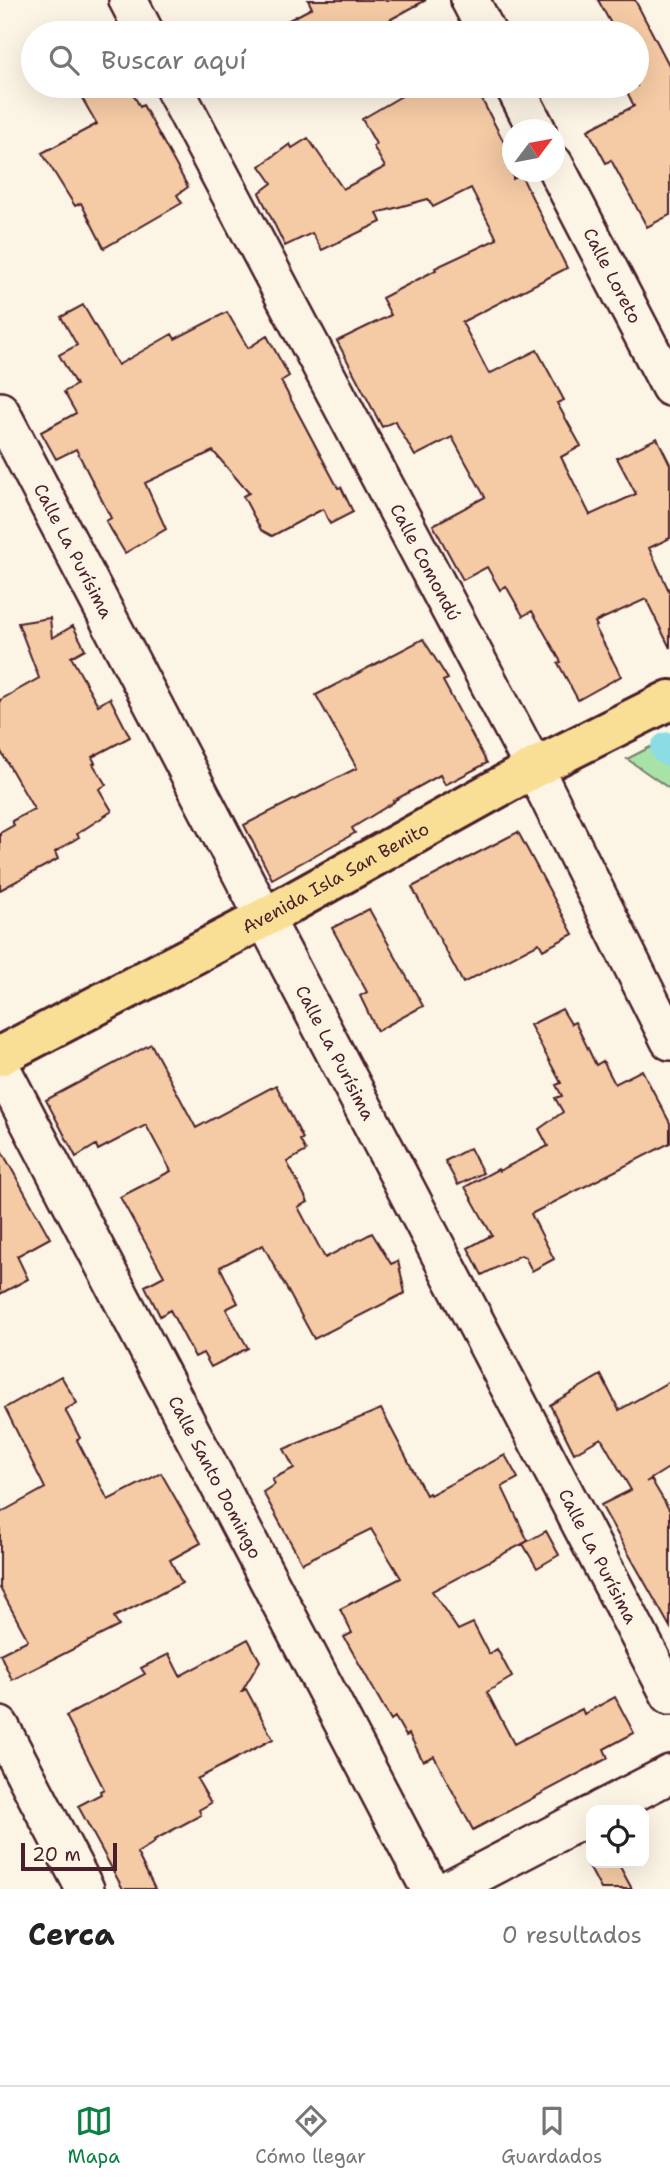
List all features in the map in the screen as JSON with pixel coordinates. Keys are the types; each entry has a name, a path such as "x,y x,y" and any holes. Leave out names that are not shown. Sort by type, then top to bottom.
{"main road":[{"name":"Avenida Isla San Benito","path":"0,1056 264,918 534,768 670,700"}],"street":[{"path":"128,0 139,21"},
{"path":"470,0 481,21"},
{"name":"Calle Comondú","path":"179,98 534,768 670,1041"},
{"path":"520,98 531,119"},
{"name":"Calle Loreto","path":"564,182 670,387"},
{"name":"Calle La Purísima","path":"0,411 670,1695"},
{"name":"Calle Santo Domingo","path":"0,1066 430,1889"},
{"path":"0,1727 85,1889"},
{"path":"610,1805 670,1774"},
{"path":"449,1889 586,1818"}],"green space":[{"path":"670,737 670,789 627,759"}],"building":[{"path":"308,0 426,0 388,21 287,21 312,8"},
{"path":"598,0 635,0 646,21 609,21"},
{"path":"649,27 670,67 670,215 647,227 611,160 606,163 588,130 634,106 630,98 649,98"},
{"path":"82,98 135,98 140,107 143,105 188,187 177,195 182,203 104,248 81,203 75,206 42,153 97,124"},
{"path":"398,98 481,98 502,139 502,182 524,182 567,268 462,322 489,374 537,350 564,400 557,403 581,446 561,457 590,515 636,494 617,458 657,438 670,464 670,538 649,548 670,593 670,648 646,599 595,622 595,627 621,676 578,700 558,663 561,662 532,611 523,616 506,586 500,590 487,567 463,580 433,525 485,497 452,437 415,456 395,421 382,427 337,341 391,315 382,298 436,270 435,268 497,239 471,188 433,207 428,199 377,213 381,222 322,250 312,233 285,246 259,193 272,183 260,166 290,144 292,148 308,138 343,189 385,167 373,146 376,144 362,119"},
{"path":"83,305 118,365 172,334 175,339 227,312 248,348 267,336 289,376 281,381 353,512 330,524 323,509 272,536 261,530 243,496 249,493 213,451 145,483 166,529 125,553 106,521 111,518 76,449 56,459 41,432 76,413 64,392 76,385 59,355 77,345 61,317"},
{"path":"50,618 52,638 73,626 85,649 71,657 98,705 110,698 130,737 92,757 95,763 93,764 106,785 99,789 112,811 55,852 58,859 0,890 0,833 14,825 12,821 34,809 0,750 0,700 39,678 18,623"},
{"path":"423,639 448,679 443,681 487,763 445,785 440,775 352,828 355,833 272,879 244,825 357,768 316,695"},
{"path":"518,832 573,934 543,950 539,943 463,983 412,887"},
{"path":"369,909 423,1006 377,1031 360,996 367,992 332,928"},
{"path":"562,1009 571,1024 575,1022 596,1065 603,1061 615,1084 642,1070 670,1123 670,1143 531,1214 554,1259 532,1271 525,1257 521,1255 482,1275 468,1248 492,1235 465,1187 548,1146 539,1129 563,1112 555,1098 562,1096 556,1085 561,1083 530,1025"},
{"path":"151,1044 196,1128 276,1085 303,1139 300,1140 306,1151 287,1162 308,1202 298,1207 325,1258 372,1233 391,1264 398,1261 405,1293 314,1339 263,1245 220,1267 238,1303 226,1309 248,1348 211,1367 203,1353 195,1357 170,1310 160,1316 145,1286 164,1276 120,1197 171,1171 146,1125 98,1150 96,1145 76,1157 46,1100"},
{"path":"0,1148 50,1238 17,1256 28,1279 0,1294"},
{"path":"470,1148 483,1173 458,1185 445,1161"},
{"path":"601,1375 619,1410 670,1381 670,1467 646,1482 651,1479 670,1511 670,1627 601,1505 631,1490 601,1438 574,1453 550,1405"},
{"path":"61,1376 77,1403 65,1410 80,1438 77,1440 108,1500 161,1473 201,1543 170,1560 182,1583 114,1617 119,1626 12,1680 0,1654 28,1640 0,1588 0,1513 45,1488 5,1408"},
{"path":"381,1409 426,1495 505,1455 518,1478 502,1487 528,1541 432,1591 458,1630 473,1623 489,1654 497,1649 512,1677 487,1692 514,1744 582,1709 584,1714 615,1697 634,1733 604,1749 608,1758 473,1830 434,1756 423,1761 409,1734 406,1736 395,1717 391,1720 344,1637 352,1633 340,1609 401,1578 371,1529 302,1563 263,1492 275,1484 272,1479 294,1468 284,1449"},
{"path":"546,1531 559,1555 537,1568 523,1544"},
{"path":"248,1639 260,1661 242,1691 246,1689 273,1739 197,1779 211,1803 199,1810 201,1815 154,1840 155,1842 137,1853 155,1889 123,1889 78,1806 101,1794 100,1791 104,1789 66,1716 145,1674 141,1668 169,1654 180,1676"},
{"path":"590,1868 621,1868 632,1889 601,1889"}]}
